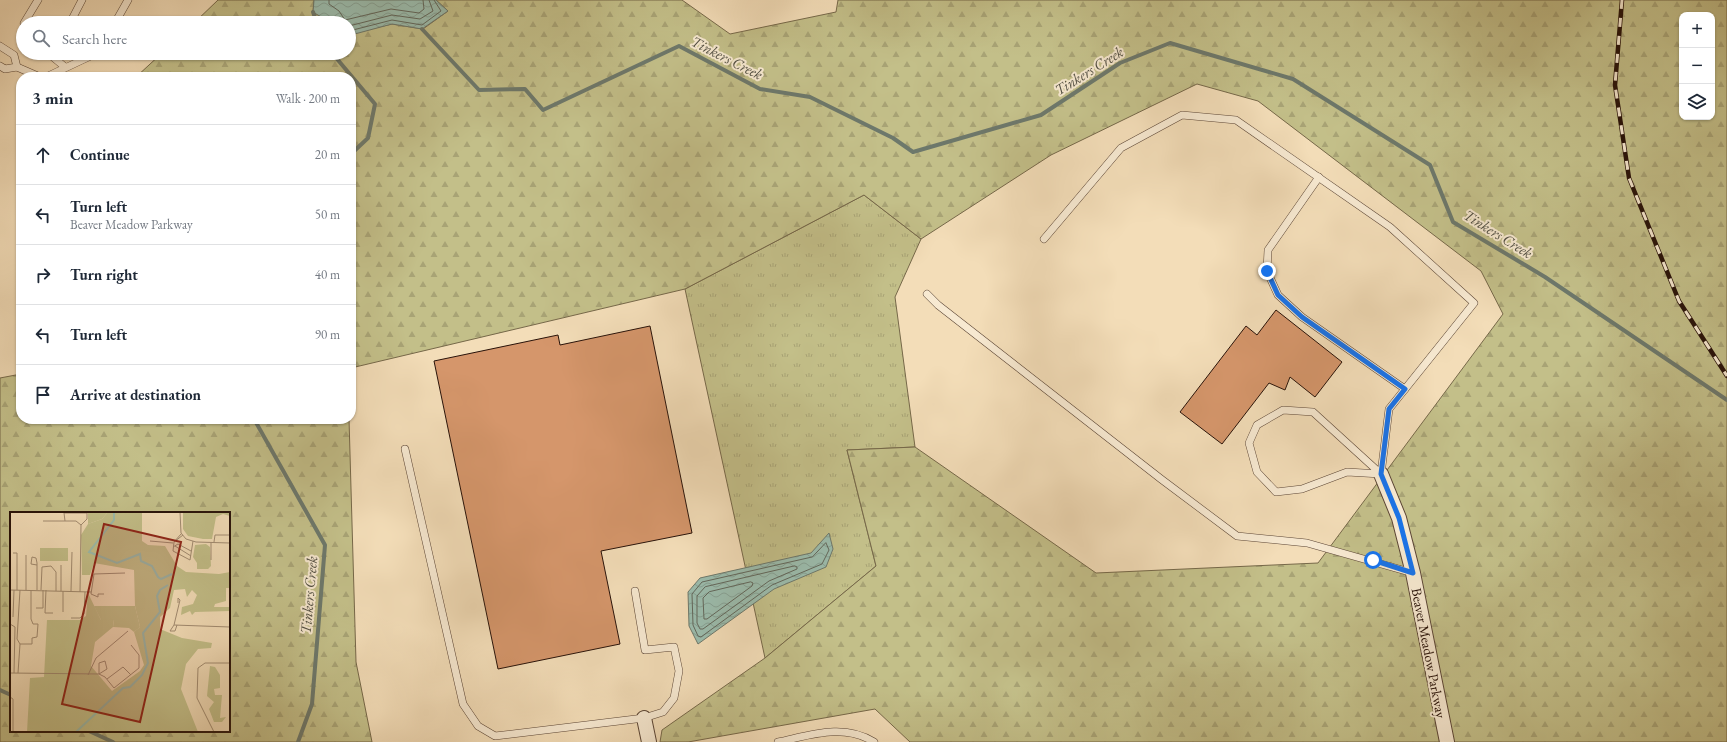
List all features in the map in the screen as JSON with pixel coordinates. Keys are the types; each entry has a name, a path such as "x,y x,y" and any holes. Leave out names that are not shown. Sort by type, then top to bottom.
{"street":[{"name":"Beaver Meadow Parkway","path":"1381,474 1399,518 1413,573 1447,742"},
{"path":"644,718 649,742"}],"lane":[{"path":"28,16 38,0"},
{"path":"74,16 82,0"},
{"path":"119,16 128,0"},
{"path":"0,46 14,55 17,67"},
{"path":"56,60 65,67"},
{"path":"56,72 81,60"},
{"path":"0,66 5,69 17,67 25,72"},
{"path":"1044,239 1121,148 1182,115 1236,120 1390,227 1474,303 1389,409 1381,474"},
{"path":"1318,177 1268,250 1267,271 1278,295 1302,317 1405,389"},
{"path":"927,294 938,305 1161,479 1238,536 1307,543 1413,573"},
{"path":"1283,410 1313,412 1381,474 1347,472 1302,490 1276,492 1257,472 1249,443 1258,424 1283,410"},
{"path":"405,449 463,704 478,726 495,736 644,718 663,712 674,698 679,671 674,647 645,650 635,591"},
{"path":"778,742 830,731 862,735 874,742"}],"green space":[{"path":"218,0 314,0 313,12 320,16 201,16"},
{"path":"436,0 682,0 730,34 836,12 838,0 1727,0 1727,742 910,742 875,709 688,742 660,742 662,730 765,658 876,566 847,450 915,447 1096,573 1318,563 1503,314 1481,271 1258,101 1197,84 1051,155 921,239 864,195 685,289 356,367 356,72 141,72 154,60 356,60 356,32 392,24 423,29 448,11"},
{"path":"864,195 921,239 895,297 915,447 847,450 876,566 765,658 685,289"},
{"path":"16,375 16,424 349,424 356,662 372,742 0,742 0,378"}],"water":[{"path":"314,0 436,0 448,11 422,29 392,24 356,34 356,16 320,16 313,12"},
{"path":"829,533 833,549 826,567 774,589 698,644 689,626 688,592 700,578 811,553"}],"building":[{"path":"1276,310 1342,362 1315,397 1290,377 1285,390 1269,383 1222,444 1180,412 1246,326 1257,335"},
{"path":"650,326 692,533 601,551 620,644 498,669 434,361 558,335 560,345"}],"waterway":[{"name":"Tinkers Creek","path":"313,12 314,16"},
{"name":"Tinkers Creek","path":"422,29 479,90 525,89 543,110 679,46 760,89 810,97 893,138 913,152 1041,115 1120,63 1170,43 1293,79 1430,165 1453,222 1545,277 1727,400"},
{"name":"Tinkers Creek","path":"338,60 348,72"},
{"name":"Tinkers Creek","path":"356,81 375,104 368,138 356,149"},
{"name":"Tinkers Creek","path":"257,424 325,545 312,704 298,742"},
{"name":"Tinkers Creek","path":"0,690 10,695"},
{"name":"Tinkers Creek","path":"91,732 113,742"}],"railway":[{"path":"1622,0 1615,85 1629,178 1679,301 1727,376"}],"route":[{"path":"1267,271 1278,295 1302,317 1405,389 1389,409 1381,474 1399,518 1413,573 1373,560"}]}
